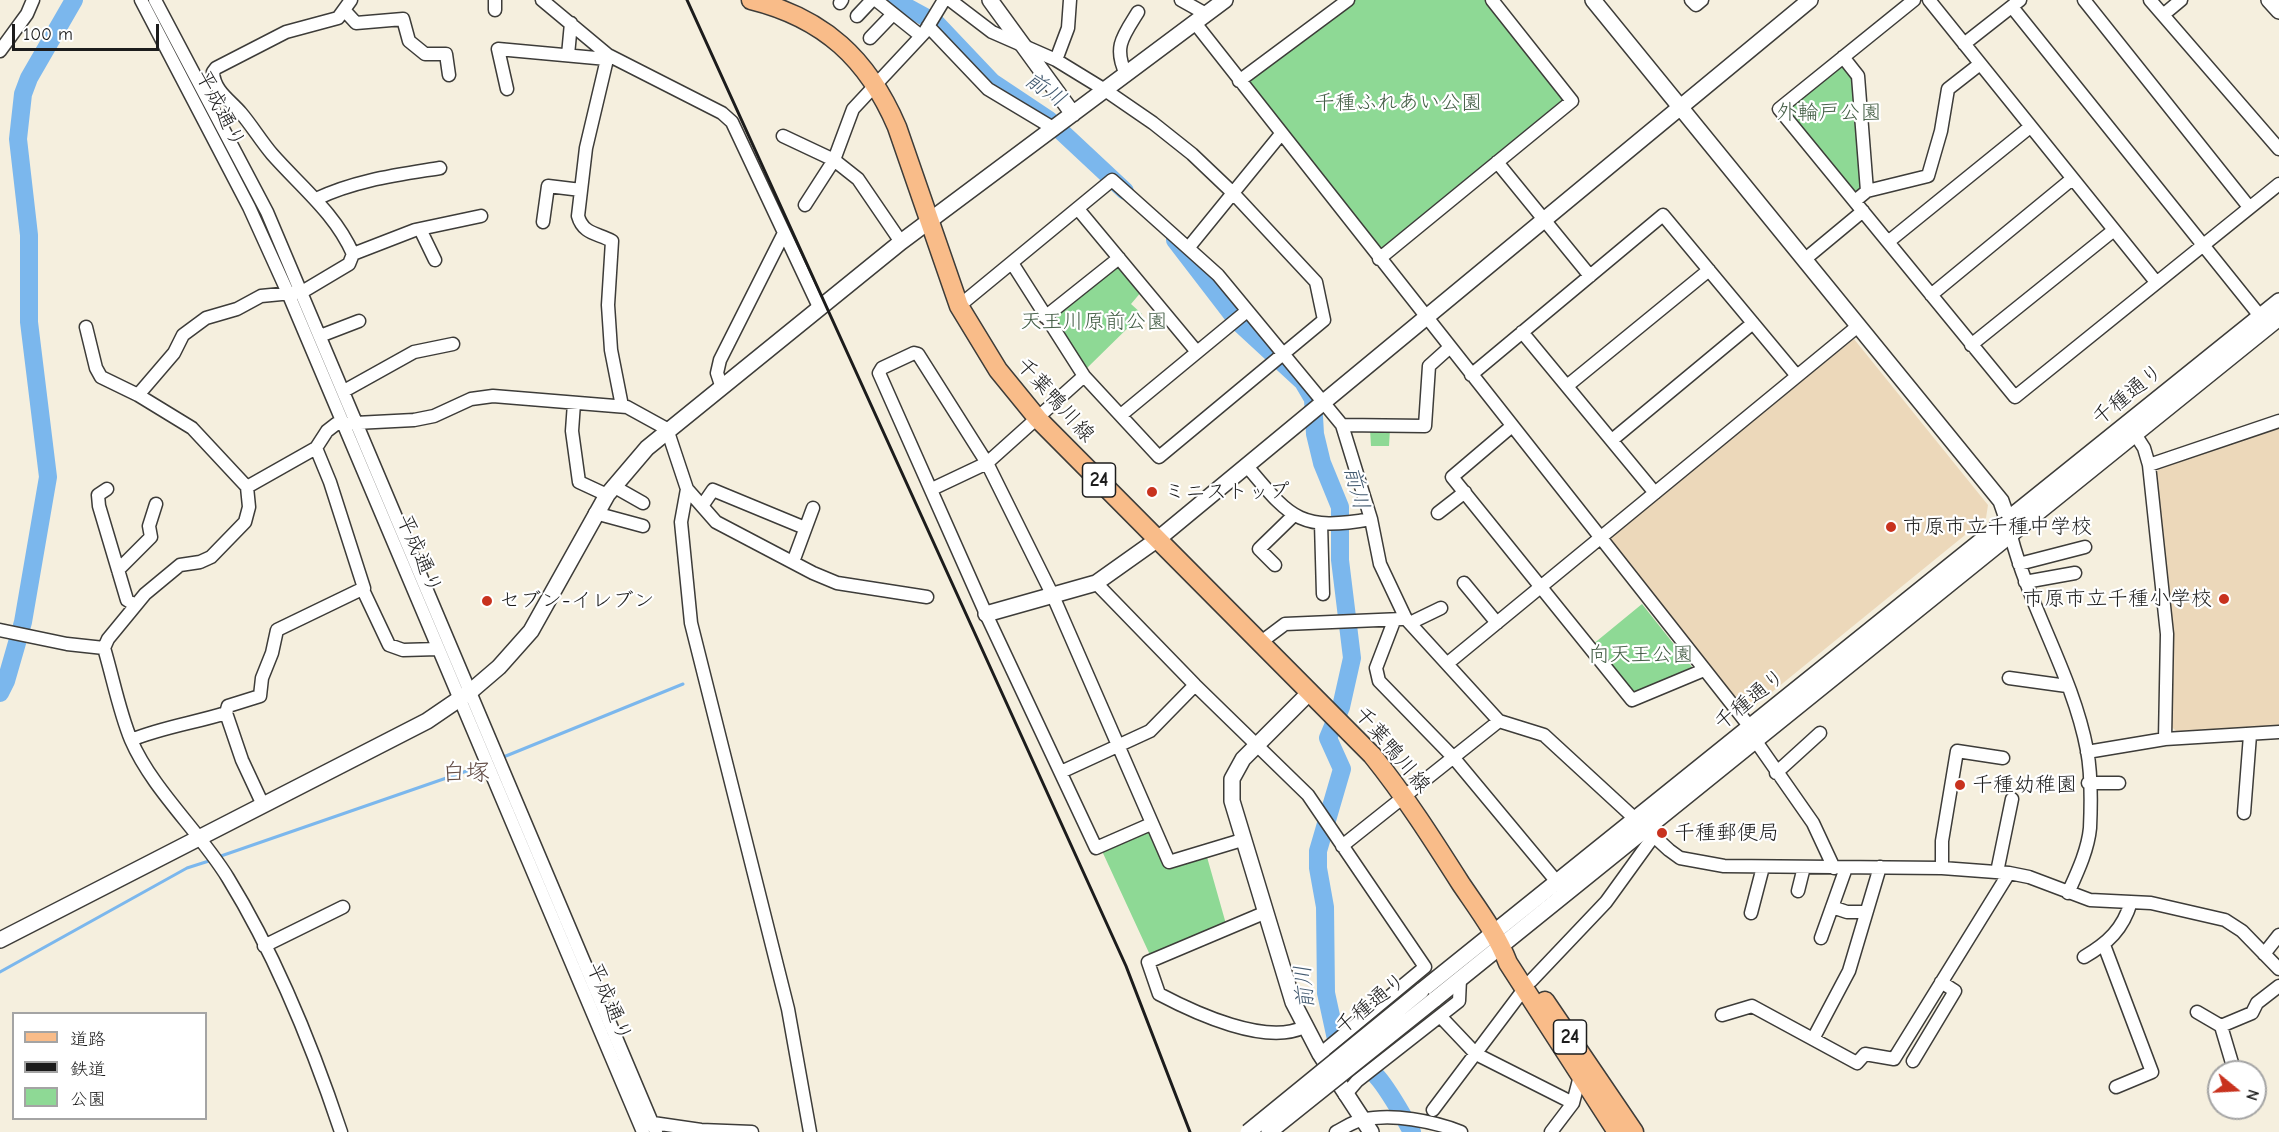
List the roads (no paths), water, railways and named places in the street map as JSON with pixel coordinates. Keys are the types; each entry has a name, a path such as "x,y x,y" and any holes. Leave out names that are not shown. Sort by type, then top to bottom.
{"main road":[{"name":"千葉鴨川線","path":"751,0 782,9 811,22 856,58 887,104 903,143 928,222 959,306 998,370 1038,419 1372,755 1404,796 1497,939 1515,957 1528,985 1580,1076 1617,1132"},
{"name":"千葉鴨川線","path":"1528,985 1634,1132"}],"street":[{"path":"0,51 27,14 33,0"},
{"name":"平成通り","path":"141,0 249,207 288,293 438,649 465,696 654,1128"},
{"name":"平成通り","path":"155,0 267,212 302,292 357,422 465,696 640,1126"},
{"path":"542,0 571,23 607,57 722,113 732,122 819,308"},
{"path":"857,16 874,0 893,14 925,31 988,89 1053,129"},
{"path":"805,205 834,160 853,109 925,31 944,0"},
{"path":"950,0 992,32 1056,60 1153,123 1233,193 1316,282 1324,320 1159,457 1084,375 1012,263"},
{"path":"990,0 1073,114"},
{"path":"1056,60 1068,28 1070,0"},
{"path":"1181,0 1200,18 1239,81 1753,734 1776,773 1840,868 1832,907 1821,938"},
{"path":"0,940 427,721 465,696 499,667 531,631 561,580 595,513 610,490 628,466 667,429 901,242 1225,0"},
{"path":"1239,81 1348,0"},
{"path":"1379,259 1572,101 1492,0"},
{"path":"1593,0 2001,501 2008,518 2025,582 2067,686 2087,752 2090,830 2080,867 2068,893"},
{"path":"1691,0 1696,5 1702,0"},
{"path":"986,614 1096,583 1158,539 1809,0"},
{"path":"1914,0 1779,109 2015,398 2279,184"},
{"path":"1929,0 2156,282"},
{"path":"2084,0 2250,207"},
{"path":"2150,0 2279,149"},
{"path":"2163,15 2181,0"},
{"path":"2269,0 2279,11"},
{"path":"1964,44 2016,3 2260,316"},
{"path":"138,395 174,353 183,335 206,318 237,309 261,296 302,292 349,264 353,254 346,238 316,199 272,154 240,112 218,89 213,78 216,68 286,32 338,18 348,6 356,24 403,19 409,41 425,54 446,54 449,75"},
{"path":"1126,74 1118,58 1122,38 1138,12"},
{"path":"870,38 893,14"},
{"path":"568,55 571,23"},
{"path":"507,89 498,48 607,57"},
{"path":"607,57 586,148 578,216 580,226 588,232 612,241 608,305 611,350 622,406"},
{"path":"1804,260 1859,206 1867,191 1858,76 1843,57"},
{"path":"1867,191 1928,177 1941,131 1948,89 1980,64"},
{"path":"188,91 213,78"},
{"path":"1888,242 2030,127"},
{"path":"1189,247 1281,134"},
{"path":"783,135 834,160 858,179 901,242"},
{"path":"1497,162 1590,276"},
{"path":"316,199 338,188 368,179 441,168"},
{"path":"1931,295 2072,178"},
{"path":"959,306 1112,180 1218,275 1342,425 1371,519 1380,564 1403,621 1448,663 1499,721 1544,735 1680,858 1699,863 1763,867 1942,868 2030,877 2090,900 2151,903 2225,920 2242,931 2279,969"},
{"path":"543,222 548,186 581,190"},
{"path":"1078,209 1197,352"},
{"path":"1471,375 1663,215 1797,376"},
{"path":"353,254 420,229 481,216"},
{"path":"420,229 435,260"},
{"path":"1971,345 2114,230"},
{"path":"722,385 717,373 720,360 784,232"},
{"path":"1046,317 1119,258"},
{"path":"1567,386 1709,270"},
{"name":"千種通り","path":"1248,1132 1421,991 1497,939 1645,828 2008,518 2279,301"},
{"path":"1121,415 1247,310"},
{"name":"千種通り","path":"1753,734 2011,536 2279,318"},
{"path":"320,336 358,321"},
{"path":"1612,440 1753,323"},
{"path":"1448,663 1858,326"},
{"path":"86,327 96,368 101,377 138,395 192,428 247,487 249,507 245,522 211,557 180,566 163,577 135,605 104,648"},
{"path":"1522,332 1655,493"},
{"path":"344,391 414,352 453,345"},
{"path":"1342,425 1425,426 1429,366 1449,348"},
{"path":"1151,824 1096,848 986,614 879,374 882,368 914,353 918,354 987,463 1053,596 1169,861 1242,840"},
{"path":"932,489 987,463 1084,375"},
{"path":"247,487 316,448 327,431 336,424 414,420 434,416 471,399 493,396 622,406 645,415 667,429 687,489 716,522 837,583 927,597"},
{"path":"574,403 572,431 576,474 579,482 610,490 643,503"},
{"path":"2149,465 2279,421"},
{"path":"1512,426 1452,477 1632,700 1704,670"},
{"path":"2135,434 2144,448 2149,465 2166,606 2165,739"},
{"path":"316,448 330,482 363,590 389,645 403,650 438,649"},
{"path":"1246,465 1283,508 1294,515 1321,523 1346,523 1371,519"},
{"path":"107,489 98,495 99,506 128,600 135,605"},
{"path":"687,489 681,522 691,623 788,1009 810,1132"},
{"path":"702,506 713,490 805,528"},
{"path":"1438,513 1465,492"},
{"path":"118,570 151,537 149,526 156,504"},
{"path":"793,562 813,508"},
{"path":"595,513 643,526"},
{"path":"1275,565 1259,549 1294,515"},
{"path":"1321,523 1323,594"},
{"path":"2019,564 2085,547"},
{"path":"2025,582 2075,573"},
{"path":"1096,583 1195,685 1308,795 1425,967 1320,1054"},
{"path":"1464,583 1497,623"},
{"path":"262,805 242,760 226,713 228,706 262,693 262,678 272,653 277,630 363,590"},
{"path":"1261,642 1285,624 1403,621 1441,608"},
{"path":"1403,621 1376,668 1379,681 1453,757 1557,882"},
{"path":"5,630 34,638 104,648"},
{"path":"104,648 131,740 154,778 201,837 228,878 308,1038 340,1132"},
{"path":"2009,678 2067,686"},
{"path":"1061,772 1150,731 1195,685"},
{"path":"1309,693 1243,759 1232,780 1232,801 1264,913 1293,1002 1304,1027 1366,1126"},
{"path":"131,740 166,726 178,727 226,713"},
{"path":"1342,846 1499,721"},
{"path":"2087,752 2165,739 2279,732"},
{"path":"1776,773 1820,733"},
{"path":"2244,813 2250,735"},
{"path":"1942,868 1942,841 1957,751 2003,758"},
{"path":"2088,783 2119,783"},
{"path":"1722,1015 1752,1006 1857,1063 1865,1054 1894,1059 2003,873 2012,799"},
{"path":"1433,1110 1528,985 1606,902 1645,828"},
{"name":"千種通り","path":"1269,1132 1460,979 1497,939 1557,882 1645,828"},
{"path":"1751,913 1763,867"},
{"path":"1798,891 1804,867"},
{"path":"1813,1039 1849,971 1864,912 1880,867"},
{"path":"2084,957 2104,945 2126,920 2131,902"},
{"path":"264,946 343,906"},
{"path":"1832,907 1847,912 1864,912"},
{"path":"1264,913 1148,962 1159,994 1208,1016 1269,1032 1292,1033 1304,1027"},
{"path":"2264,954 2279,934"},
{"path":"2104,945 2152,1072 2116,1087"},
{"path":"1345,1095 1358,1081 1459,1001 1460,979"},
{"path":"1913,1061 1955,991 1941,982"},
{"path":"2221,1026 2252,1013 2257,1003 2279,986"},
{"path":"2197,1012 2221,1026 2231,1060"},
{"path":"1440,1016 1476,1054 1573,1103"},
{"path":"1551,1132 1573,1103 1580,1076"},
{"path":"1336,1132 1392,1118 1446,1126 1461,1132"},
{"path":"640,1126 752,1132"}],"waterway":[{"path":"0,693 6,681 23,622 48,477 29,322 29,235 18,139 23,94 29,78 74,0"},
{"name":"前川","path":"894,0 936,23 992,82 1049,120 1125,191"},
{"name":"前川","path":"1175,240 1238,322 1303,382 1313,399 1315,434 1322,463 1340,507 1340,560 1352,658 1341,707 1328,738 1342,769 1318,851 1318,868 1325,907 1326,993 1336,1039 1361,1059 1380,1080 1412,1132"},
{"path":"501,758 683,684"},
{"path":"218,857 484,765"},
{"path":"0,972 187,868 212,860"}],"railway":[{"path":"687,0 1126,966 1190,1132"}],"place":[{"name":"ミニストップ","path":"1152,492"},
{"name":"市原市立千種中学校","path":"1891,527"},
{"name":"市原市立千種小学校","path":"2224,599"},
{"name":"セブン-イレブン","path":"487,601"},
{"name":"千種幼稚園","path":"1960,785"},
{"name":"千種郵便局","path":"1662,833"}],"district":[{"name":"白塚","path":"466,773"}],"park label":[{"name":"千種ふれあい公園","path":"1398,103"},
{"name":"外輪戸公園","path":"1829,113"},
{"name":"天王川原前公園","path":"1094,322"},
{"name":"向天王公園","path":"1641,655"}]}
